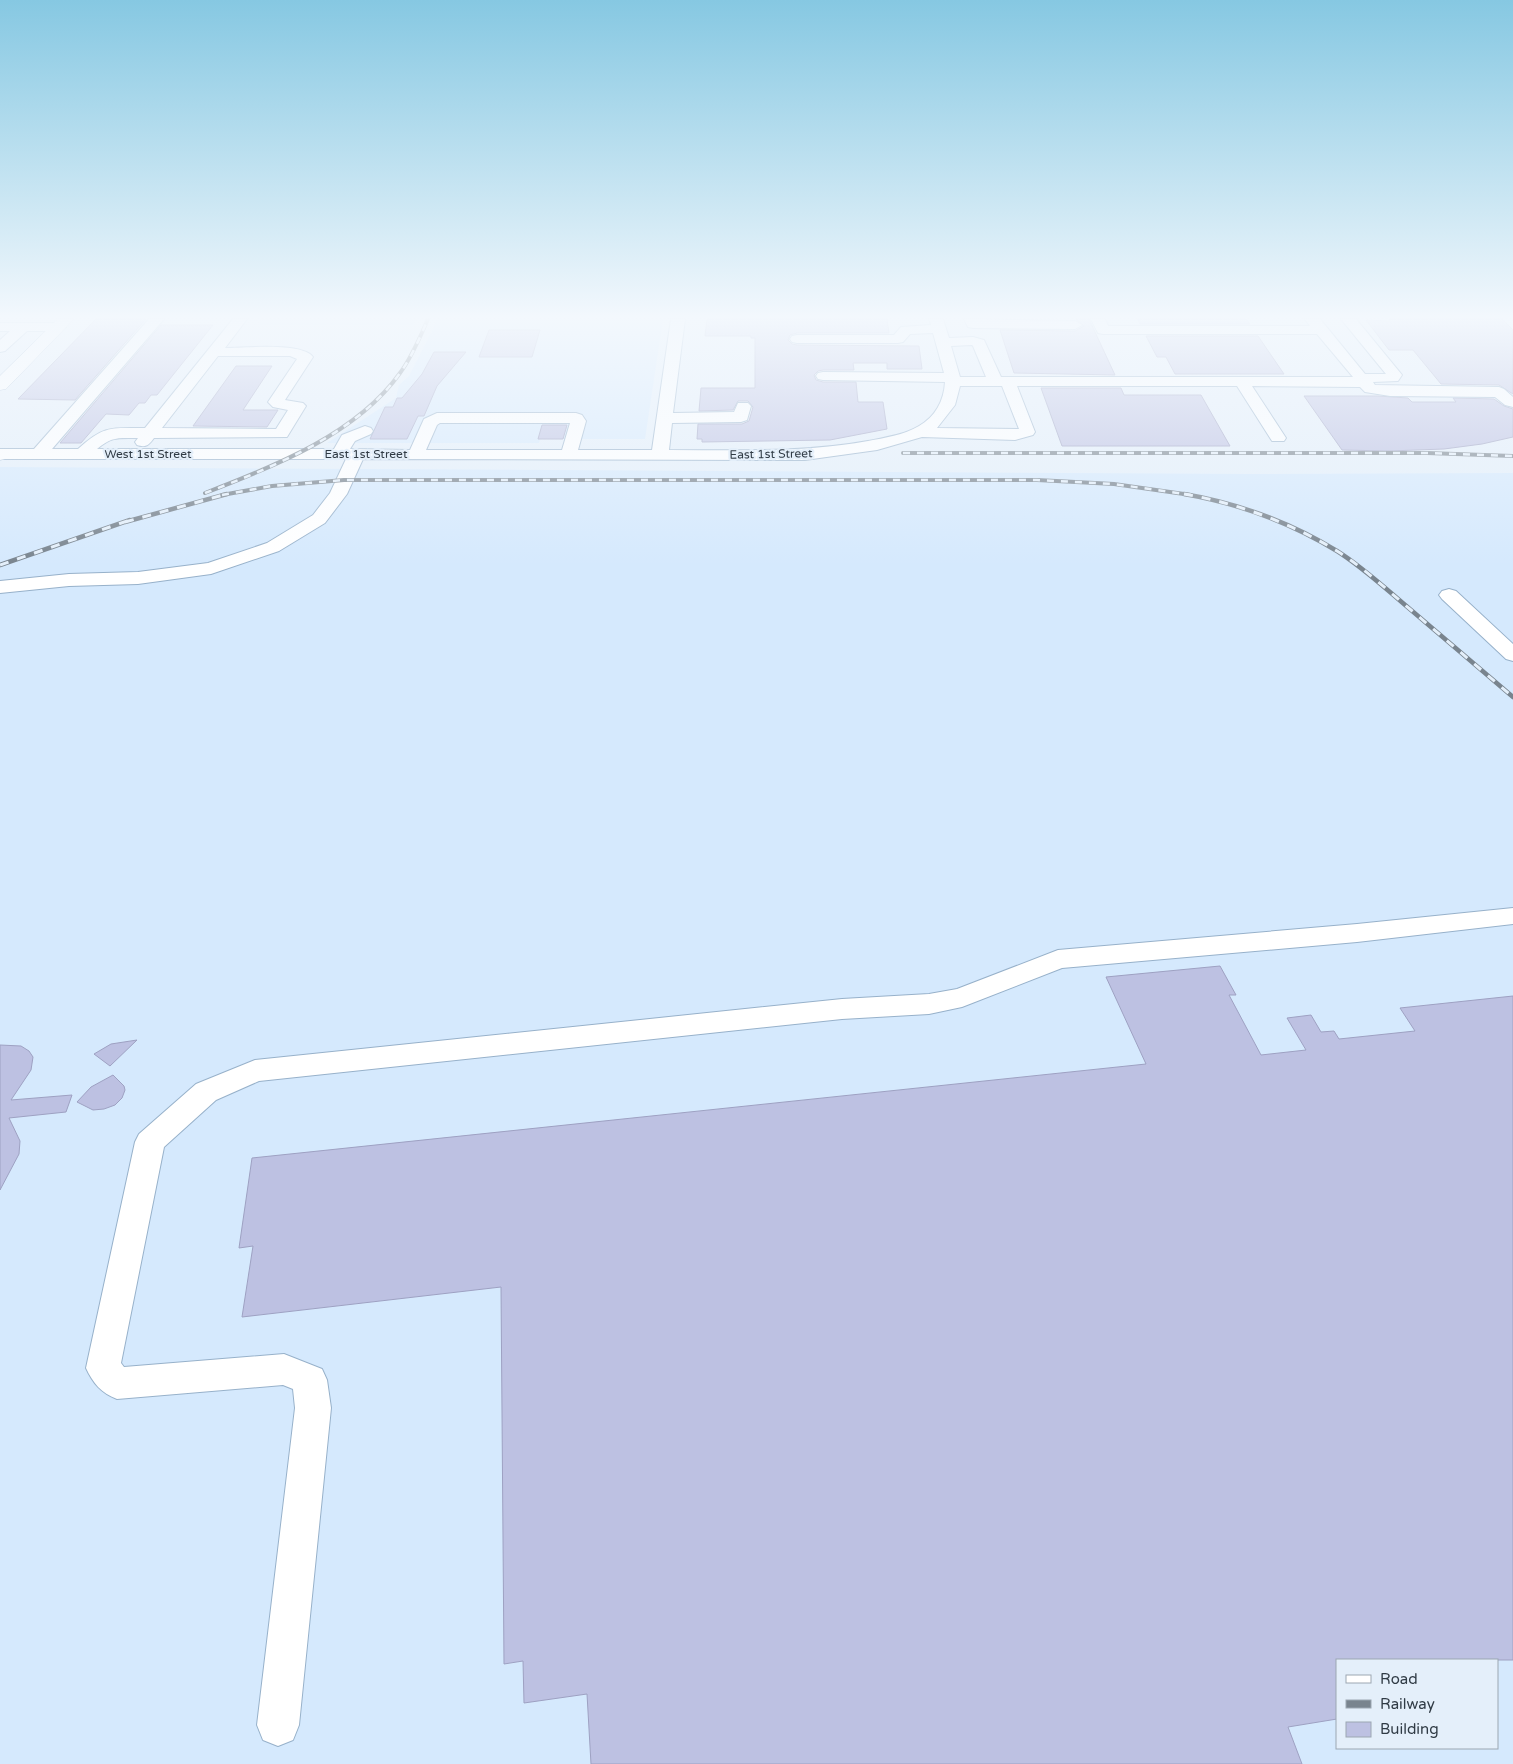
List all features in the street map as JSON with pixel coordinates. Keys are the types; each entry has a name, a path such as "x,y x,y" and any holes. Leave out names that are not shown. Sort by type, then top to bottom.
{"street":[{"path":"39,454 85,401"},
{"path":"134,454 175,401"},
{"path":"271,454 298,406 278,404 276,401"},
{"path":"660,454 666,401"},
{"name":"East 1st Street","path":"296,454 805,455 848,450 919,432 934,421 950,401"},
{"path":"919,432 1016,436 1027,432 1027,428 1013,401"},
{"path":"1254,401 1278,438"},
{"path":"664,418 741,418 744,406"},
{"path":"416,454 430,422 437,418 576,418 578,421 569,454"},
{"path":"0,587 69,580 138,578 211,568 273,547 319,519 338,494 349,454 348,438 365,431"},
{"path":"82,454 105,434 281,434"},
{"name":"West 1st Street","path":"1,454 296,454"},
{"path":"1513,636 1449,595 1513,655"},
{"path":"278,1725 313,1408 310,1380 284,1369 117,1383 104,1368 150,1142 206,1092 255,1071 842,1009 930,1004 962,997 1058,959 1357,933 1513,916"}],"shaded area":[{"path":"391,401 651,401 645,439 540,439 539,443 327,443"},
{"path":"0,467 1248,474 1513,473 1513,1764 0,1764"}],"building":[{"path":"96,401 146,401 139,403 129,415 106,414 81,443 60,443"},
{"path":"211,401 249,401 243,410 278,410 267,427 193,426"},
{"path":"396,401 430,401 424,416 418,416 407,439 370,439 385,407 393,407"},
{"path":"700,401 738,401 733,410 699,411"},
{"path":"748,401 883,402 887,429 830,440 702,442 702,439 697,439 698,424 742,424 749,421 753,407"},
{"path":"1046,401 1205,401 1230,446 1062,446"},
{"path":"1308,401 1497,401 1513,409 1513,437 1482,444 1444,449 1342,450"},
{"path":"542,425 567,425 563,439 538,439"},
{"path":"1220,966 1236,995 1229,995 1261,1055 1306,1050 1287,1018 1311,1015 1321,1032 1334,1031 1339,1039 1415,1031 1400,1008 1513,996 1513,1660 1336,1659 1336,1719 1288,1727 1302,1764 591,1764 587,1694 524,1703 523,1661 504,1664 501,1287 242,1317 253,1246 239,1248 252,1158 1146,1064 1106,977"},
{"path":"137,1040 110,1066 94,1054 111,1044"},
{"path":"0,1045 21,1046 29,1051 33,1057 31,1070 11,1100 72,1095 66,1112 9,1118 20,1141 19,1154 0,1190"},
{"path":"113,1075 124,1086 125,1090 122,1098 115,1105 93,1110 77,1102 91,1087"}],"railway":[{"path":"205,493 258,472 312,446 361,414 375,401"},
{"path":"903,453 1427,453 1513,456"},
{"path":"226,494 272,486 344,480 1037,480 1114,484 1184,494"},
{"path":"125,522 226,494"},
{"path":"222,495 226,494"},
{"path":"1184,494 1191,495"},
{"path":"1184,494 1224,503 1263,515 1337,551 1375,579 1513,697"},
{"path":"0,565 130,520"}]}
